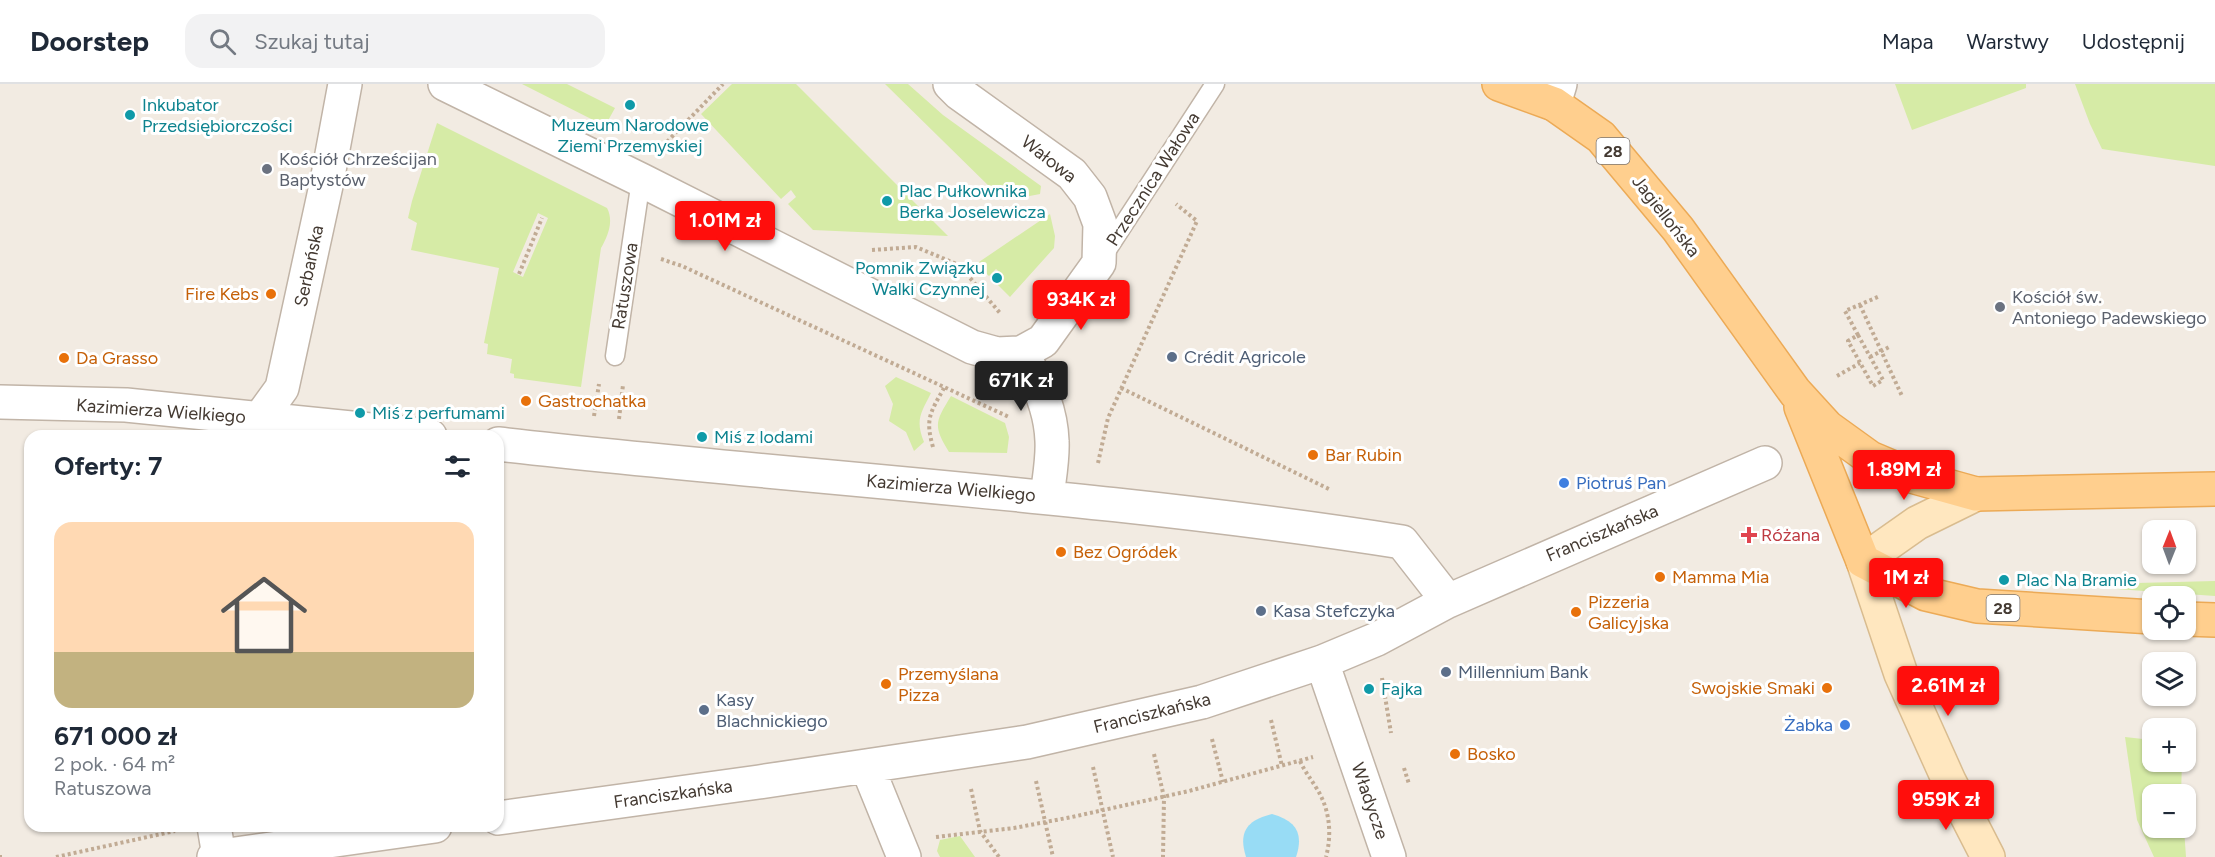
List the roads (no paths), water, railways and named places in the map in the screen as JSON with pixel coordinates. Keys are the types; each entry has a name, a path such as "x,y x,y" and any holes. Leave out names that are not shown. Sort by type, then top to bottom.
{"main road":[{"name":"Jagiellońska","path":"1499,84 1557,94 1574,116 1601,137 1678,230 1795,392"},
{"name":"28","path":"1795,392 1827,427 1870,458 1916,477 1976,494 2215,489"},
{"name":"28","path":"1795,392 1863,561 1926,594 1977,606 2142,616"},
{"path":"2196,619 2215,620"}],"street":[{"name":"Serbańska","path":"253,428 282,388 345,84"},
{"path":"445,84 972,347 997,354 1021,353 1036,376 1045,401 1052,440 1047,497"},
{"name":"Wałowa","path":"950,84 959,93 1072,174 1090,197 1100,224 1098,263"},
{"name":"Przecznica Wałowa","path":"1021,353 1042,340 1098,263"},
{"name":"Kazimierza Wielkiego","path":"0,402 126,405 253,428 297,430"},
{"name":"Kazimierza Wielkiego","path":"504,445 1047,497 1265,522 1402,542 1448,601"},
{"name":"Franciszkańska","path":"504,817 1027,742 1202,702 1322,662 1377,639 1448,601 1765,463"},
{"path":"1976,494 1917,523 1863,561 1901,674 1949,781 1988,857"},
{"name":"Władycze","path":"1322,662 1343,748 1389,857"},
{"path":"867,766 910,848"},
{"path":"216,847 372,832"}],"lane":[{"name":"Przecznica Wałowa","path":"1098,263 1215,84"},
{"name":"Ratuszowa","path":"615,356 641,180"}],"water":[{"path":"1272,814 1287,820 1296,829 1299,841 1296,857 1246,857 1243,841 1247,828 1256,820"}],"place":[{"name":"Muzeum Narodowe Ziemi Przemyskiej","path":"630,105"},
{"name":"Inkubator Przedsiębiorczości","path":"130,115"},
{"name":"Kościół Chrześcijan Baptystów","path":"267,169"},
{"name":"Plac Pułkownika Berka Joselewicza","path":"887,201"},
{"name":"Pomnik Związku Walki Czynnej","path":"997,278"},
{"name":"Fire Kebs","path":"271,294"},
{"name":"Kościół św. Antoniego Padewskiego","path":"2000,307"},
{"name":"Crédit Agricole","path":"1172,357"},
{"name":"Da Grasso","path":"64,358"},
{"name":"Gastrochatka","path":"526,401"},
{"name":"Miś z perfumami","path":"360,413"},
{"name":"Miś z lodami","path":"702,437"},
{"name":"Bar Rubin","path":"1313,455"},
{"name":"Piotruś Pan","path":"1564,483"},
{"name":"Różana","path":"1749,535"},
{"name":"Bez Ogródek","path":"1061,552"},
{"name":"Mamma Mia","path":"1660,577"},
{"name":"Plac Na Bramie","path":"2004,580"},
{"name":"Kasa Stefczyka","path":"1261,611"},
{"name":"Pizzeria Galicyjska","path":"1576,612"},
{"name":"Millennium Bank","path":"1446,672"},
{"name":"Przemyślana Pizza","path":"886,684"},
{"name":"Swojskie Smaki","path":"1827,688"},
{"name":"Fajka","path":"1369,689"},
{"name":"Kasy Blachnickiego","path":"704,710"},
{"name":"Żabka","path":"1845,725"},
{"name":"Bosko","path":"1455,754"}]}
